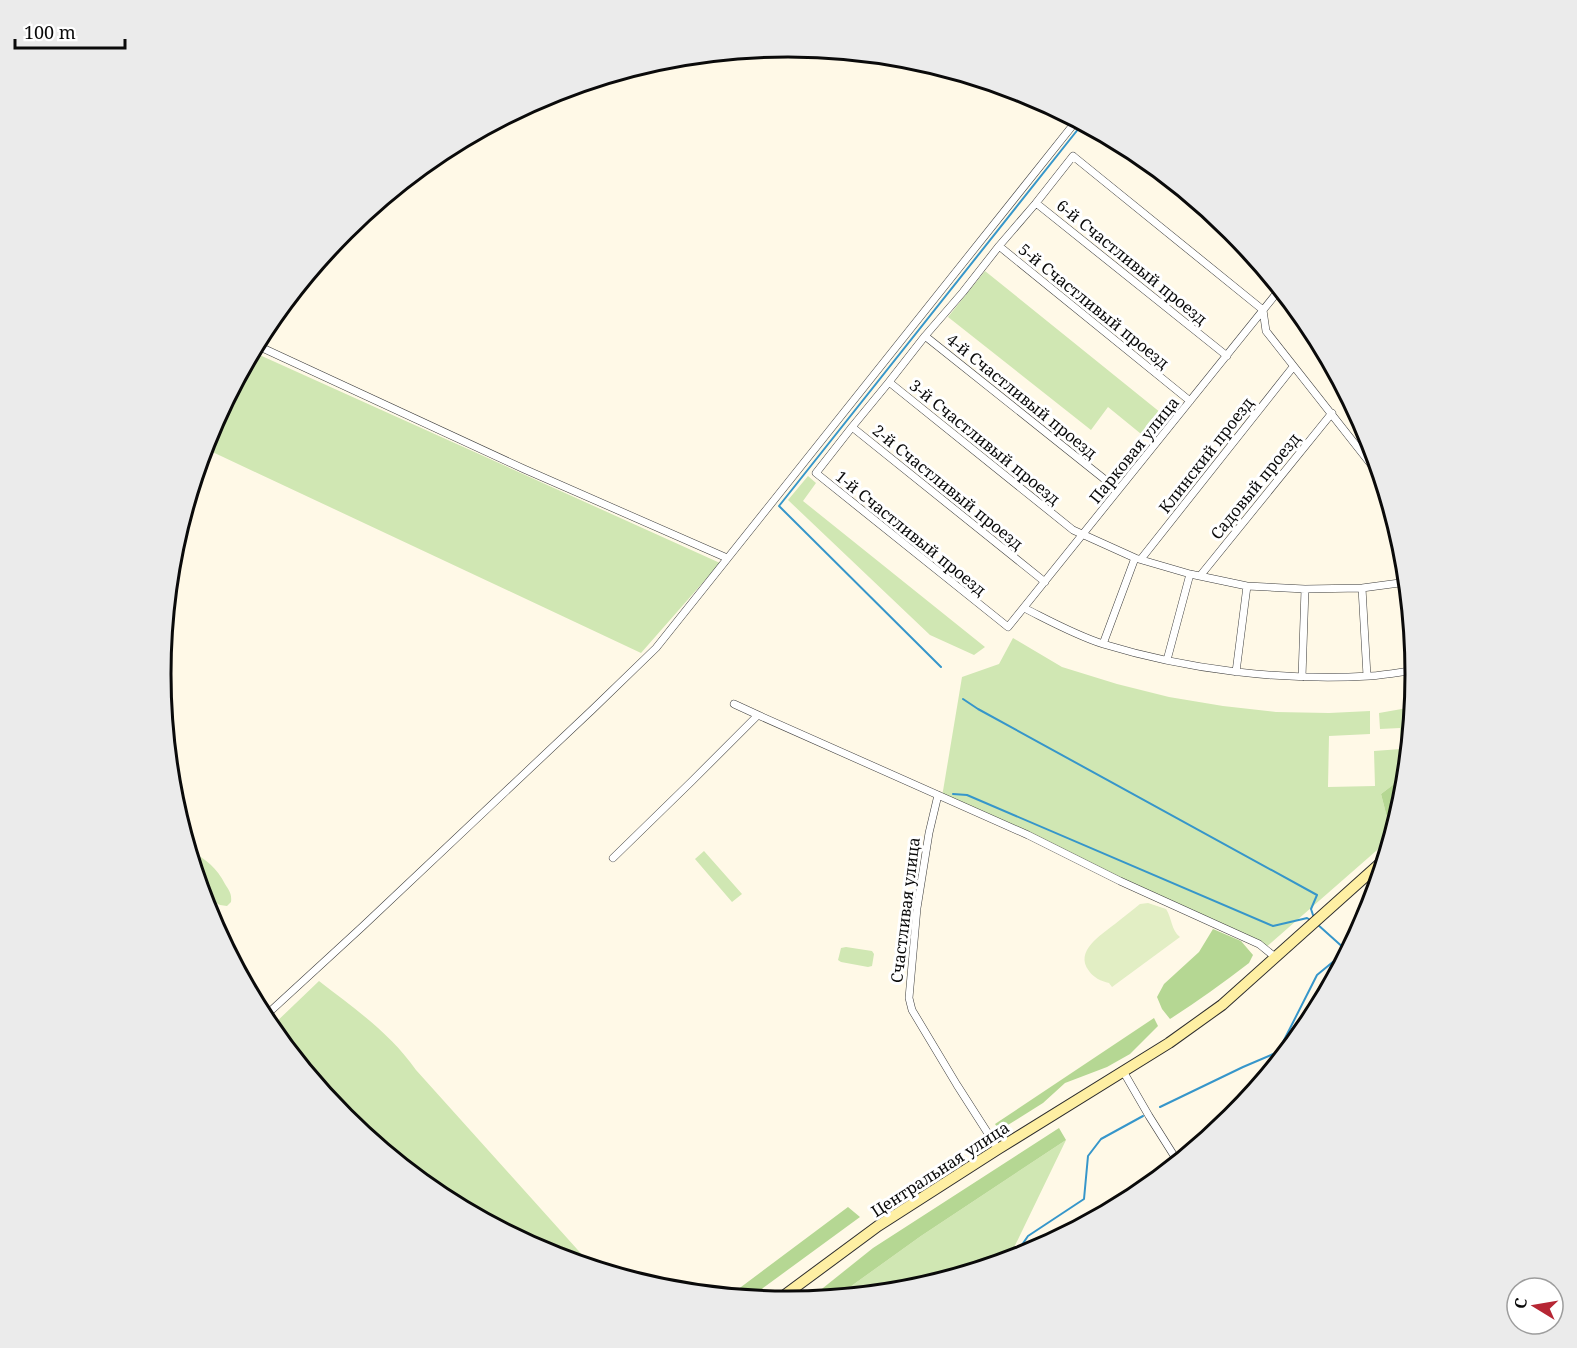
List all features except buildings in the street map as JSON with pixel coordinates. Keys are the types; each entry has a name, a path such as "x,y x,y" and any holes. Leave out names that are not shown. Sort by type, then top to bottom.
{"main road":[{"name":"Центральная улица","path":"790,1291 878,1226 1169,1043 1222,1005 1374,869"}],"street":[{"path":"271,1010 362,927 649,654 1072,127"},
{"path":"1036,202 1073,156 1263,310 1266,331 1366,458"},
{"name":"6-й Счастливый проезд","path":"999,246 1036,202 1227,356"},
{"name":"5-й Счастливый проезд","path":"963,292 999,246 1190,401"},
{"name":"4-й Счастливый проезд","path":"963,292 925,336 1118,490"},
{"name":"Парковая улица","path":"1008,627 1275,295"},
{"name":"3-й Счастливый проезд","path":"925,336 889,382 1083,536 1138,559 1190,574 1247,586 1362,588 1398,583"},
{"path":"264,349 524,469 727,558"},
{"name":"Клинский проезд","path":"1103,644 1138,559 1293,367"},
{"name":"2-й Счастливый проезд","path":"889,382 852,427 1045,582"},
{"name":"Садовый проезд","path":"1200,576 1332,413"},
{"name":"1-й Счастливый проезд","path":"852,427 816,473 1008,627"},
{"path":"1167,660 1190,574"},
{"path":"1236,672 1247,586"},
{"path":"1302,677 1305,588"},
{"path":"1362,588 1367,676"},
{"path":"1024,608 1071,632 1103,644 1167,660 1236,672 1302,677 1367,676 1406,671"},
{"path":"734,704 1028,835 1120,881 1259,944 1275,957"},
{"path":"613,858 758,715"},
{"name":"Счастливая улица","path":"938,795 929,833 919,897 909,998 912,1010 998,1149"},
{"path":"1123,1071 1174,1155"}],"green space":[{"path":"985,271 1166,417 1164,421 1161,419 1146,438 1108,407 1091,430 948,317"},
{"path":"260,355 720,563 641,653 213,452 235,401"},
{"path":"808,476 816,483 803,501 985,647 974,655 930,635 788,500"},
{"path":"1013,638 1062,667 1169,697 1276,712 1370,711 1370,734 1329,736 1328,787 1375,786 1374,751 1401,749 1396,783 1381,794 1388,820 1380,847 1265,948 942,797 962,677 999,664"},
{"path":"1404,709 1401,746 1400,728 1380,729 1379,713"},
{"path":"1396,783 1388,820 1381,794"},
{"path":"704,851 742,894 732,902 695,859"},
{"path":"199,856 218,873 229,890 231,902 227,906 215,903"},
{"path":"1148,903 1166,909 1180,937 1112,987 1109,983 1093,976 1085,964 1087,950 1091,944 1140,904"},
{"path":"1213,929 1241,941 1253,955 1249,963 1170,1019 1162,1009 1157,997 1164,984 1199,952"},
{"path":"841,948 872,951 874,954 872,966 838,960"},
{"path":"319,981 371,1022 395,1045 583,1255 552,1244 480,1208 413,1163 352,1110 299,1050 278,1021"},
{"path":"1154,1018 1158,1026 1130,1054 1107,1067 1065,1083 1043,1103 1003,1128 998,1128 995,1124"},
{"path":"1059,1128 1066,1140 921,1236 848,1288 820,1290 873,1248"},
{"path":"1066,1140 1014,1248 948,1270 909,1279 848,1288 921,1236"},
{"path":"848,1207 860,1217 760,1290 738,1289"}],"waterway":[{"path":"941,667 779,506 1078,130"},
{"path":"963,699 1317,895 1311,909 1314,918"},
{"path":"953,794 967,795 1273,926 1307,918 1312,921"},
{"path":"1317,924 1342,947"},
{"path":"1281,1045 1317,975 1335,960"},
{"path":"1160,1107 1275,1053"},
{"path":"1022,1245 1028,1236 1084,1199 1088,1156 1101,1139 1143,1116"}]}
